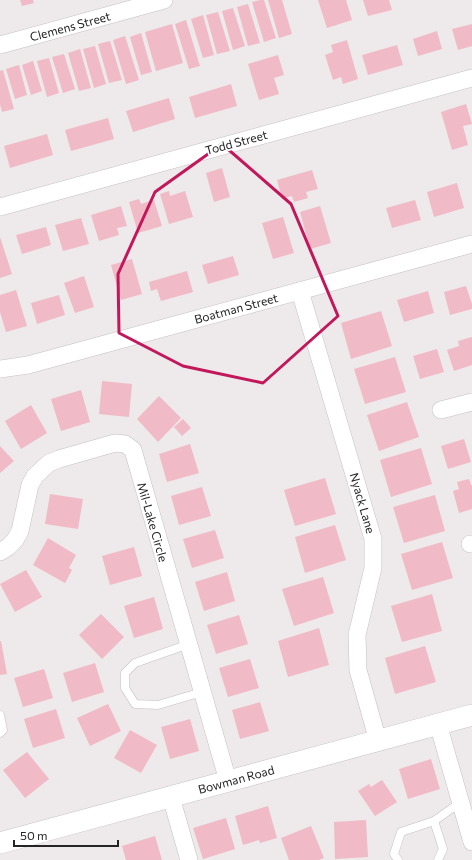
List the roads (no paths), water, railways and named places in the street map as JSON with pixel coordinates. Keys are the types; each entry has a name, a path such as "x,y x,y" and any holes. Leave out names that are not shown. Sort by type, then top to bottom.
{"street":[{"name":"Clemens Street","path":"0,45 164,0"},
{"name":"Todd Street","path":"0,207 472,78"},
{"name":"Boatman Street","path":"0,369 28,365 472,244"},
{"name":"Nyack Lane","path":"300,291 373,539 373,568 357,635 358,670 378,741"},
{"path":"441,410 472,402"},
{"name":"Mil-Lake Circle","path":"0,552 8,548 20,531 30,485 35,476 49,463 115,443 125,444 133,450 228,781"},
{"name":"Bowman Road","path":"0,843 472,715"},
{"path":"438,724 472,842"},
{"path":"171,797 189,860"}],"lane":[{"path":"189,644 135,663 125,673 125,688 135,704 158,705 202,692"},
{"path":"0,715 2,730 0,734"},
{"path":"398,860 394,854 401,832 434,821 461,802"},
{"path":"434,821 443,850 438,860"}]}
